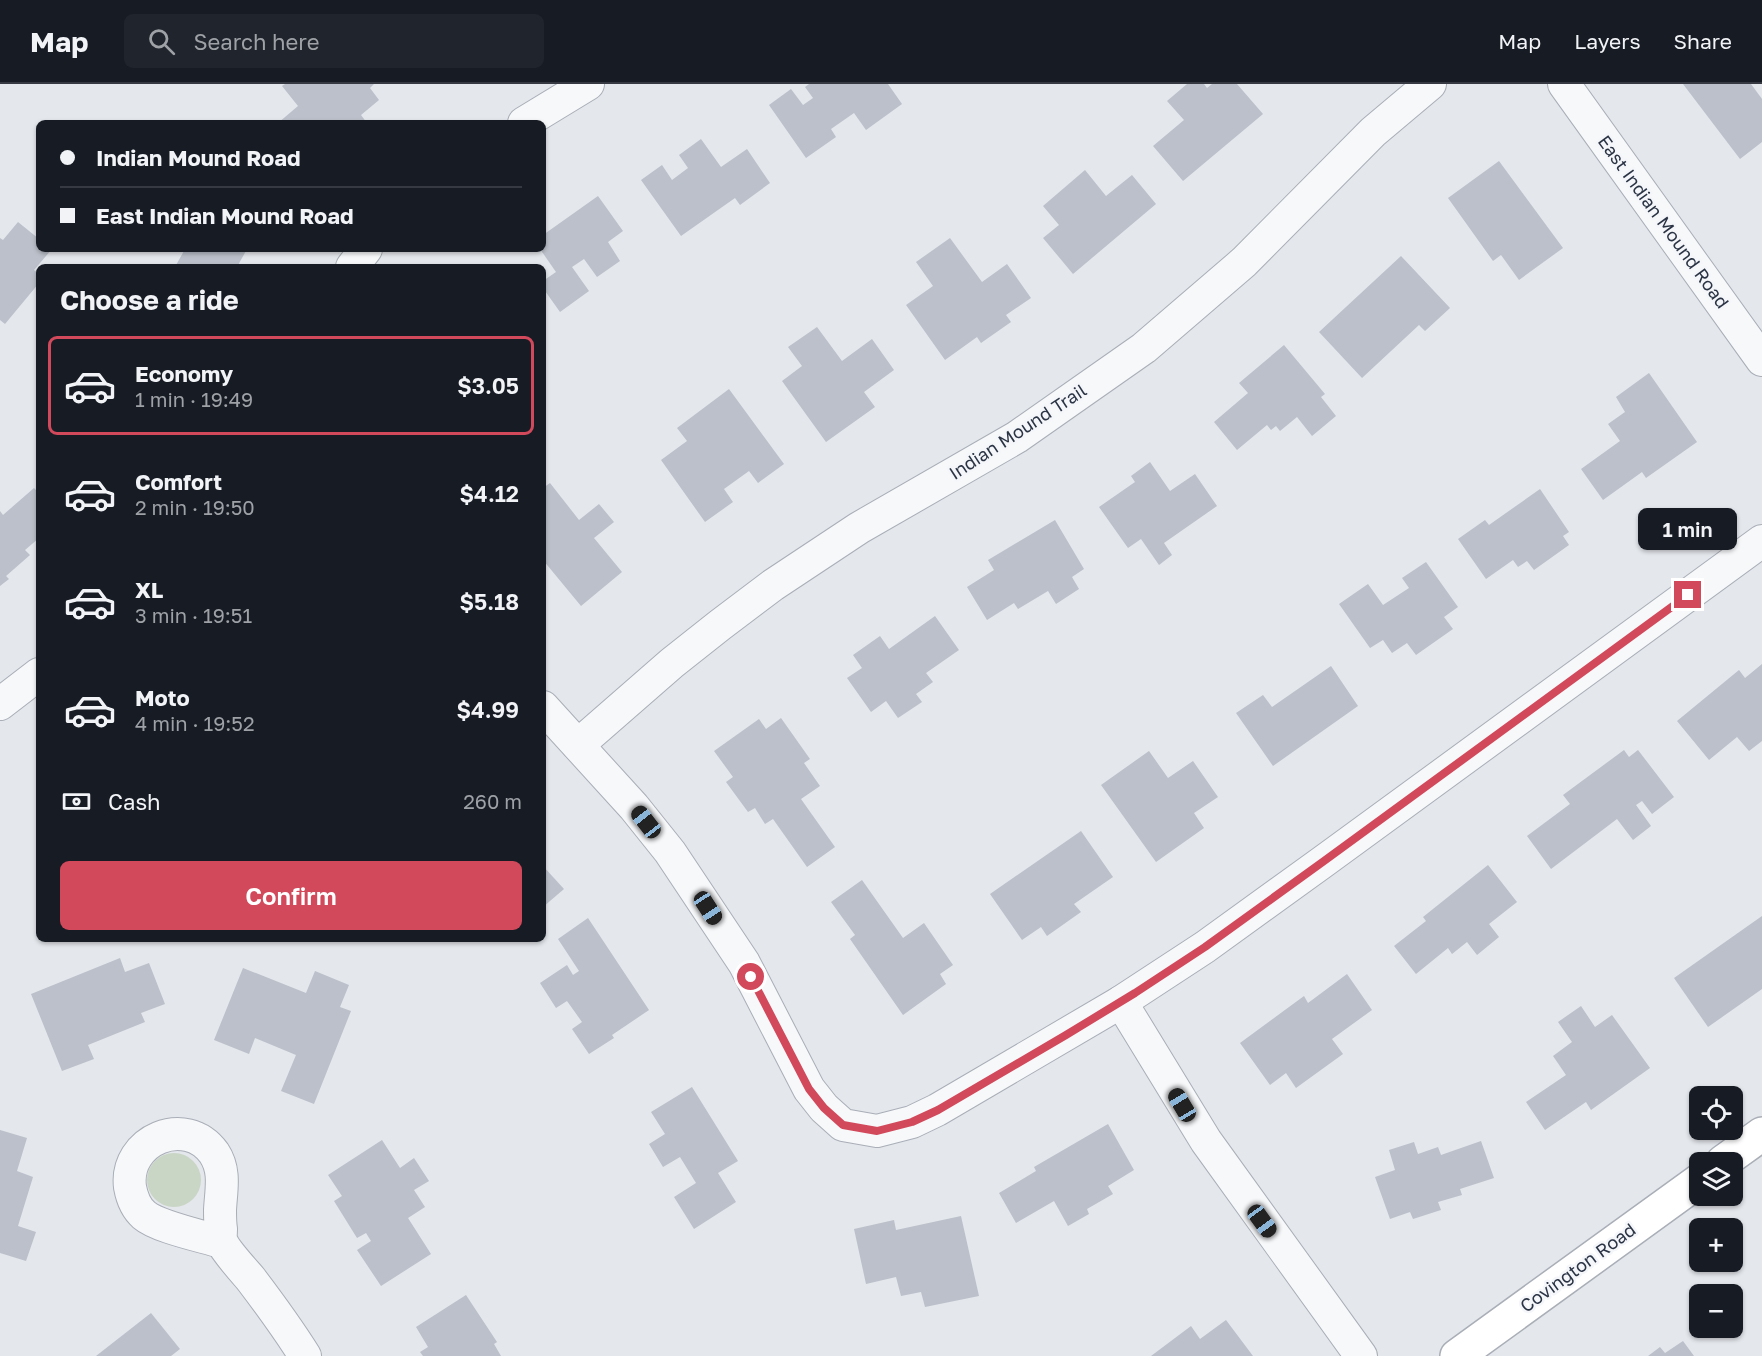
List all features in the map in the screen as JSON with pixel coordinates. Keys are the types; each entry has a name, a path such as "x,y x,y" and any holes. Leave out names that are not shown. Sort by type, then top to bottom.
{"street":[{"path":"529,120 588,84"},
{"name":"Indian Mound Trail","path":"579,745 672,663 773,585 859,528 1017,437 1144,348 1244,262 1366,140 1430,84"},
{"name":"East Indian Mound Road","path":"1564,84 1762,360"},
{"path":"354,264 364,252"},
{"path":"546,710 634,807 670,852 744,963 809,1089 824,1108 843,1125 877,1131 912,1122 938,1110 1121,1002 1205,947 1762,541"},
{"path":"0,704 36,676"},
{"path":"1121,1002 1206,1141 1360,1356"},
{"path":"1737,1152 1762,1134"},
{"name":"Covington Road","path":"1457,1356 1689,1188"},
{"path":"221,1242 290,1332 305,1356"}],"green space":[{"path":"169,1153 179,1153 189,1157 197,1165 201,1180 197,1195 189,1203 179,1207 169,1207 159,1203 151,1195 147,1185 147,1175 151,1165 159,1157"}],"building":[{"path":"285,84 374,84 370,88 379,100 361,115 365,120 282,120 298,106 282,86"},
{"path":"809,84 888,84 902,104 866,130 854,113 831,129 836,137 806,158 769,105 791,89 803,105 813,98 805,87"},
{"path":"1187,84 1204,84 1207,88 1212,84 1237,84 1263,114 1183,181 1153,146 1184,120 1167,101"},
{"path":"1683,84 1751,84 1762,99 1762,142 1740,159"},
{"path":"701,139 721,167 747,149 770,183 740,205 735,198 681,236 641,180 662,165 672,180 688,168 679,155"},
{"path":"1499,161 1563,248 1519,280 1501,255 1493,261 1448,198"},
{"path":"1085,170 1106,196 1132,175 1156,204 1073,274 1043,238 1059,225 1043,206"},
{"path":"598,196 623,231 608,242 620,261 597,277 584,259 572,267 589,291 560,312 546,292 546,279 556,272 542,252 546,252 546,233"},
{"path":"18,222 36,237 36,252 49,252 39,264 36,264 34,270 36,287 5,324 0,320 0,238 3,240"},
{"path":"950,238 982,282 1007,264 1031,298 1006,315 1011,322 981,343 977,337 945,360 906,305 933,286 916,262"},
{"path":"183,252 245,252 239,264 177,264"},
{"path":"1401,256 1450,308 1425,331 1419,325 1362,378 1319,332"},
{"path":"817,327 842,361 872,339 894,370 864,392 875,407 826,442 782,381 802,366 788,347"},
{"path":"1284,345 1325,394 1321,397 1336,416 1312,436 1297,417 1280,431 1276,426 1271,430 1267,425 1237,450 1214,422 1248,393 1239,383"},
{"path":"1649,373 1697,442 1646,478 1642,472 1603,500 1581,469 1620,441 1608,424 1625,412 1616,397"},
{"path":"729,389 784,464 758,483 749,471 724,489 733,502 705,522 661,460 687,441 677,428"},
{"path":"1150,462 1170,491 1195,474 1217,506 1164,543 1172,555 1159,565 1141,539 1128,548 1099,507 1135,482 1131,476"},
{"path":"550,483 579,520 599,504 614,522 594,538 622,572 581,606 546,564 546,486"},
{"path":"34,488 36,490 36,541 25,550 30,555 6,576 9,579 0,586 0,511 3,515"},
{"path":"1540,489 1569,532 1563,536 1569,545 1534,570 1527,561 1518,567 1513,560 1486,579 1458,539 1485,520 1489,525"},
{"path":"1055,520 1084,569 1072,577 1079,589 1056,604 1048,591 1018,609 1014,603 987,620 967,587 994,570 988,560"},
{"path":"1426,562 1458,607 1444,617 1453,629 1416,655 1407,643 1392,653 1383,640 1370,648 1339,604 1368,584 1383,605 1409,588 1402,578"},
{"path":"935,616 959,650 926,673 933,682 916,694 922,702 898,718 886,701 871,712 847,678 862,668 853,655 880,636 889,649"},
{"path":"1762,664 1762,741 1749,751 1737,737 1709,760 1677,721 1739,670 1745,678"},
{"path":"1331,666 1358,706 1273,766 1236,713 1263,695 1272,707"},
{"path":"781,718 810,759 804,763 820,786 801,799 835,847 807,867 773,819 765,824 755,808 748,812 726,782 733,777 714,751 759,719 766,729"},
{"path":"1624,750 1629,757 1638,750 1674,797 1652,814 1642,801 1636,805 1651,826 1633,840 1617,819 1551,869 1527,836 1570,804 1563,795"},
{"path":"1149,751 1168,778 1193,761 1218,797 1194,813 1204,828 1156,862 1101,785"},
{"path":"1081,831 1113,877 1074,904 1081,912 1047,936 1041,927 1022,940 990,894"},
{"path":"1488,865 1517,902 1489,924 1499,937 1477,955 1467,942 1452,954 1448,948 1416,974 1394,946 1426,921 1423,917"},
{"path":"546,869 564,889 546,904"},
{"path":"862,880 903,938 924,923 953,965 940,974 946,984 903,1015 850,939 855,935 831,902"},
{"path":"1762,916 1762,989 1708,1027 1674,978"},
{"path":"588,918 649,1010 612,1035 614,1038 589,1054 572,1029 582,1022 567,1001 556,1008 540,983 567,965 573,975 579,971 558,939"},
{"path":"120,958 125,972 149,963 165,1004 141,1013 145,1022 88,1045 94,1059 62,1071 31,994"},
{"path":"243,968 306,993 315,971 349,985 340,1007 351,1011 314,1104 281,1091 296,1055 255,1038 249,1054 214,1040"},
{"path":"1347,974 1372,1010 1332,1039 1343,1054 1296,1088 1286,1073 1270,1085 1240,1043 1304,996 1308,1003"},
{"path":"1581,1006 1595,1027 1612,1015 1650,1068 1591,1110 1586,1102 1545,1130 1526,1102 1566,1075 1553,1056 1572,1042 1558,1022"},
{"path":"692,1087 738,1161 718,1173 736,1202 694,1229 674,1197 696,1183 680,1157 663,1167 649,1144 665,1134 651,1112"},
{"path":"1108,1124 1134,1170 1108,1186 1113,1194 1087,1209 1089,1214 1068,1226 1054,1201 1016,1223 999,1193 1036,1171 1034,1167"},
{"path":"0,1130 27,1138 17,1171 33,1177 18,1226 36,1232 26,1261 0,1253"},
{"path":"382,1140 400,1168 414,1158 429,1181 414,1190 425,1207 408,1218 431,1254 381,1286 357,1250 371,1241 366,1233 357,1238 334,1201 342,1196 328,1175"},
{"path":"1481,1141 1494,1178 1460,1189 1462,1195 1438,1202 1441,1210 1413,1219 1410,1212 1390,1219 1375,1177 1395,1170 1389,1150 1414,1142 1418,1154 1438,1147 1441,1155"},
{"path":"961,1216 979,1296 925,1307 921,1292 901,1296 896,1277 866,1284 854,1229 894,1220 896,1230"},
{"path":"466,1295 497,1342 494,1344 501,1356 423,1356 420,1352 428,1347 416,1327"},
{"path":"151,1313 180,1349 171,1356 96,1356"},
{"path":"1226,1320 1253,1356 1151,1356 1191,1326 1200,1339"},
{"path":"1683,1341 1694,1356 1648,1356 1660,1347 1665,1353"}],"route":[{"path":"751,977 809,1089 824,1108 843,1125 877,1131 912,1122 938,1110 1066,1035 1205,947 1688,595"}]}
